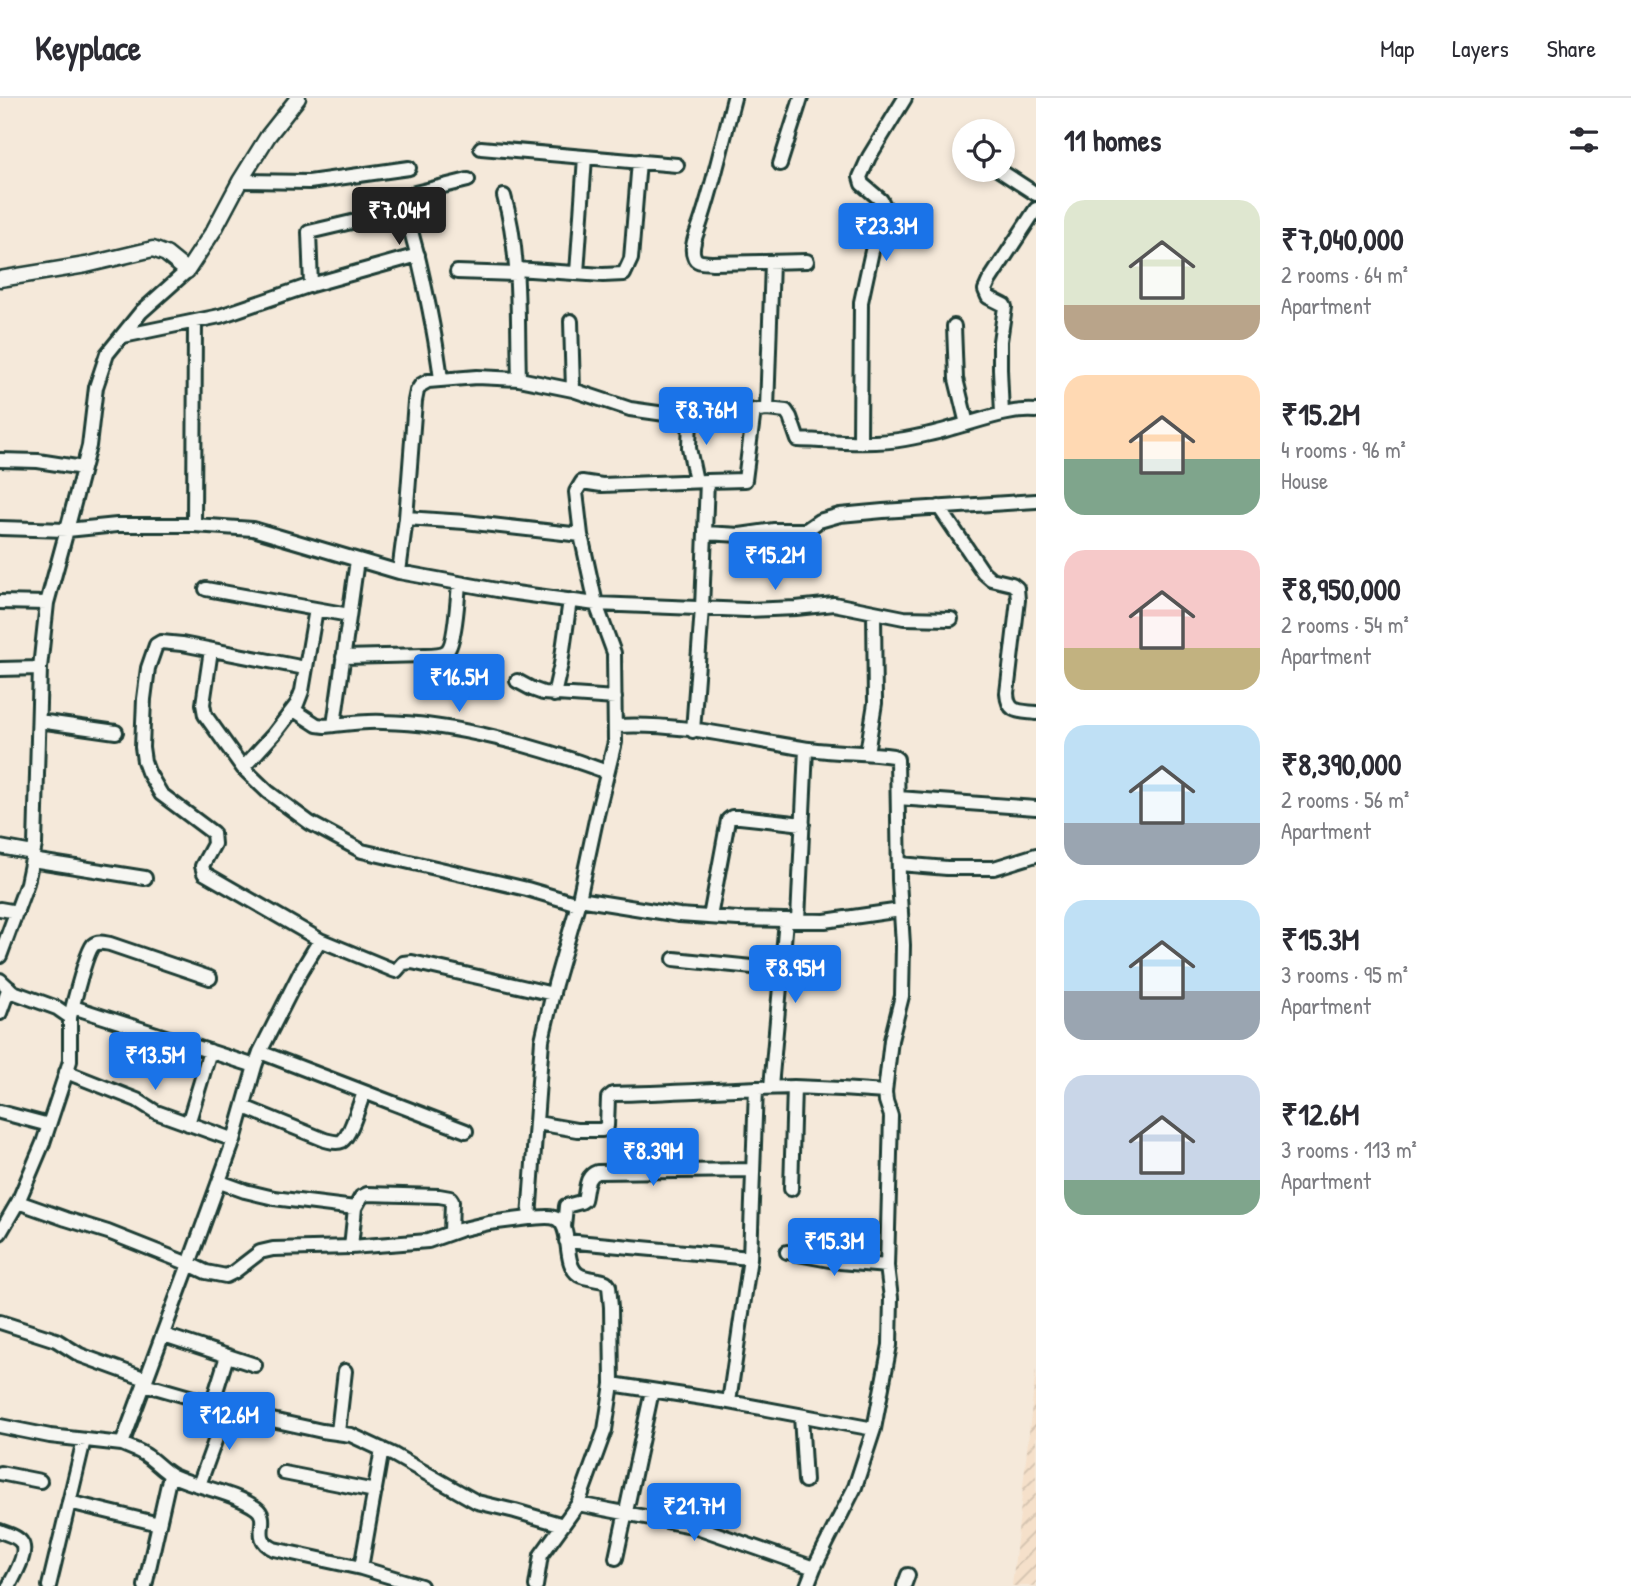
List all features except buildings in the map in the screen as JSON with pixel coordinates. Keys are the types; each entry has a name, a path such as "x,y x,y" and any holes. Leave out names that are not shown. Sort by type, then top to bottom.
{"street":[{"path":"0,956 27,883 32,856 40,668 47,603 89,446 96,387 107,354 141,313 187,271 268,136 299,98"},
{"path":"734,98 693,254 696,260 702,262 807,261"},
{"path":"780,164 801,98"},
{"path":"860,441 861,302 885,208 881,200 862,184 860,177 905,98"},
{"path":"481,148 677,165"},
{"path":"577,273 585,157"},
{"path":"457,272 624,274 631,259 639,161"},
{"path":"240,181 309,182 409,168"},
{"path":"441,379 438,350 407,209 407,197 468,180"},
{"path":"1015,180 1036,194"},
{"path":"504,196 511,221 516,271 519,379"},
{"path":"311,285 309,232 407,209"},
{"path":"1002,414 1000,341 1005,307 988,297 985,290 1036,209"},
{"path":"0,279 86,265 153,249 166,254 187,271"},
{"path":"123,336 220,316 311,285 418,255"},
{"path":"767,409 772,262"},
{"path":"194,525 195,321"},
{"path":"571,321 573,390"},
{"path":"954,326 956,379 967,424"},
{"path":"399,572 417,391 428,381 477,377 519,379 573,390 629,409 680,416 767,409 786,411 798,440 901,439 1021,410 1036,411"},
{"path":"529,1218 542,1040 579,902 615,742 614,653 596,604 581,535 576,492 582,482 602,485 745,480 754,410"},
{"path":"690,415 690,448 702,481 705,533 694,730"},
{"path":"0,460 38,461 83,468"},
{"path":"705,533 740,535 775,530 806,530 819,521 840,515 1036,501"},
{"path":"939,507 983,572 991,579 1012,584 1017,588 1008,702 1014,709 1036,713"},
{"path":"406,518 581,535"},
{"path":"0,528 67,530 117,525 194,525 253,529 399,572 508,592 596,604 747,610 834,604 904,618 951,619"},
{"path":"334,725 358,560"},
{"path":"343,657 425,655 447,651 452,644 459,583"},
{"path":"206,589 349,615"},
{"path":"554,695 570,600"},
{"path":"0,602 47,603"},
{"path":"243,768 293,710 302,691 316,609"},
{"path":"867,754 875,702 874,612"},
{"path":"305,668 161,642 153,651 144,699 144,761 160,794 212,833 214,844 202,866 204,873 320,940 393,970 396,971 403,963 412,962 553,994"},
{"path":"212,650 203,704 205,715 243,768 268,792 310,823 362,851 579,902 679,915 825,921 901,910"},
{"path":"0,669 40,668"},
{"path":"517,681 532,689 554,695 615,698"},
{"path":"293,710 317,725 382,722 433,726 559,754 607,772"},
{"path":"39,721 117,732"},
{"path":"615,726 637,724 694,730 806,749 896,757 903,945 902,996 891,1040 885,1092 891,1115 887,1266 891,1298 890,1345 874,1429 855,1487 807,1586"},
{"path":"771,1087 781,970 792,920 803,824 806,749"},
{"path":"898,798 1036,808"},
{"path":"710,917 728,820 740,817 803,824"},
{"path":"0,847 32,856 145,878"},
{"path":"900,864 993,868 1036,855"},
{"path":"0,909 17,912"},
{"path":"122,1444 220,1182 260,1052 320,940"},
{"path":"2,1227 30,1177 70,1061 71,1012 91,950 97,943 103,942 210,978"},
{"path":"674,959 781,970"},
{"path":"4,984 13,992 57,1008 255,1066"},
{"path":"0,1013 4,984"},
{"path":"188,1124 210,1051"},
{"path":"260,1052 467,1131"},
{"path":"66,1072 137,1100 156,1112 234,1140"},
{"path":"537,1122 602,1130 607,1126 608,1098 614,1094 771,1087 885,1092"},
{"path":"791,1189 794,1087"},
{"path":"729,1402 750,1258 756,1088"},
{"path":"244,1107 325,1140 338,1142 348,1133 364,1093"},
{"path":"0,1112 49,1125"},
{"path":"536,1586 541,1555 578,1504 605,1430 612,1384 609,1286 606,1282 579,1275 573,1268 564,1228 566,1206 584,1200 588,1180 597,1172 753,1170"},
{"path":"220,1182 274,1198 355,1208"},
{"path":"351,1247 355,1208 360,1197 367,1194 446,1197 452,1201 451,1233"},
{"path":"18,1202 108,1232 206,1272 226,1276 260,1252 273,1249 428,1241 489,1223 529,1218 553,1217 559,1220 564,1228"},
{"path":"566,1241 750,1258"},
{"path":"788,1252 840,1262 887,1266"},
{"path":"0,1322 56,1340 80,1355 145,1382 212,1404 274,1421 362,1438 477,1502 562,1525"},
{"path":"164,1335 255,1365"},
{"path":"212,1404 227,1356"},
{"path":"338,1432 345,1371"},
{"path":"612,1384 874,1429"},
{"path":"616,1559 652,1391"},
{"path":"199,1485 226,1408"},
{"path":"802,1416 805,1481"},
{"path":"0,1426 50,1436 122,1444 143,1453 170,1475 257,1509 262,1517 262,1538 267,1546 361,1568 421,1586"},
{"path":"49,1586 84,1440"},
{"path":"361,1568 382,1449"},
{"path":"0,1473 40,1480"},
{"path":"284,1473 375,1491"},
{"path":"145,1586 170,1475"},
{"path":"69,1502 159,1524"},
{"path":"578,1504 697,1527 814,1568"},
{"path":"0,1531 18,1539 23,1545 23,1555 9,1586"}],"shaded area":[{"path":"1036,1369 1036,1586 1012,1586"}]}
